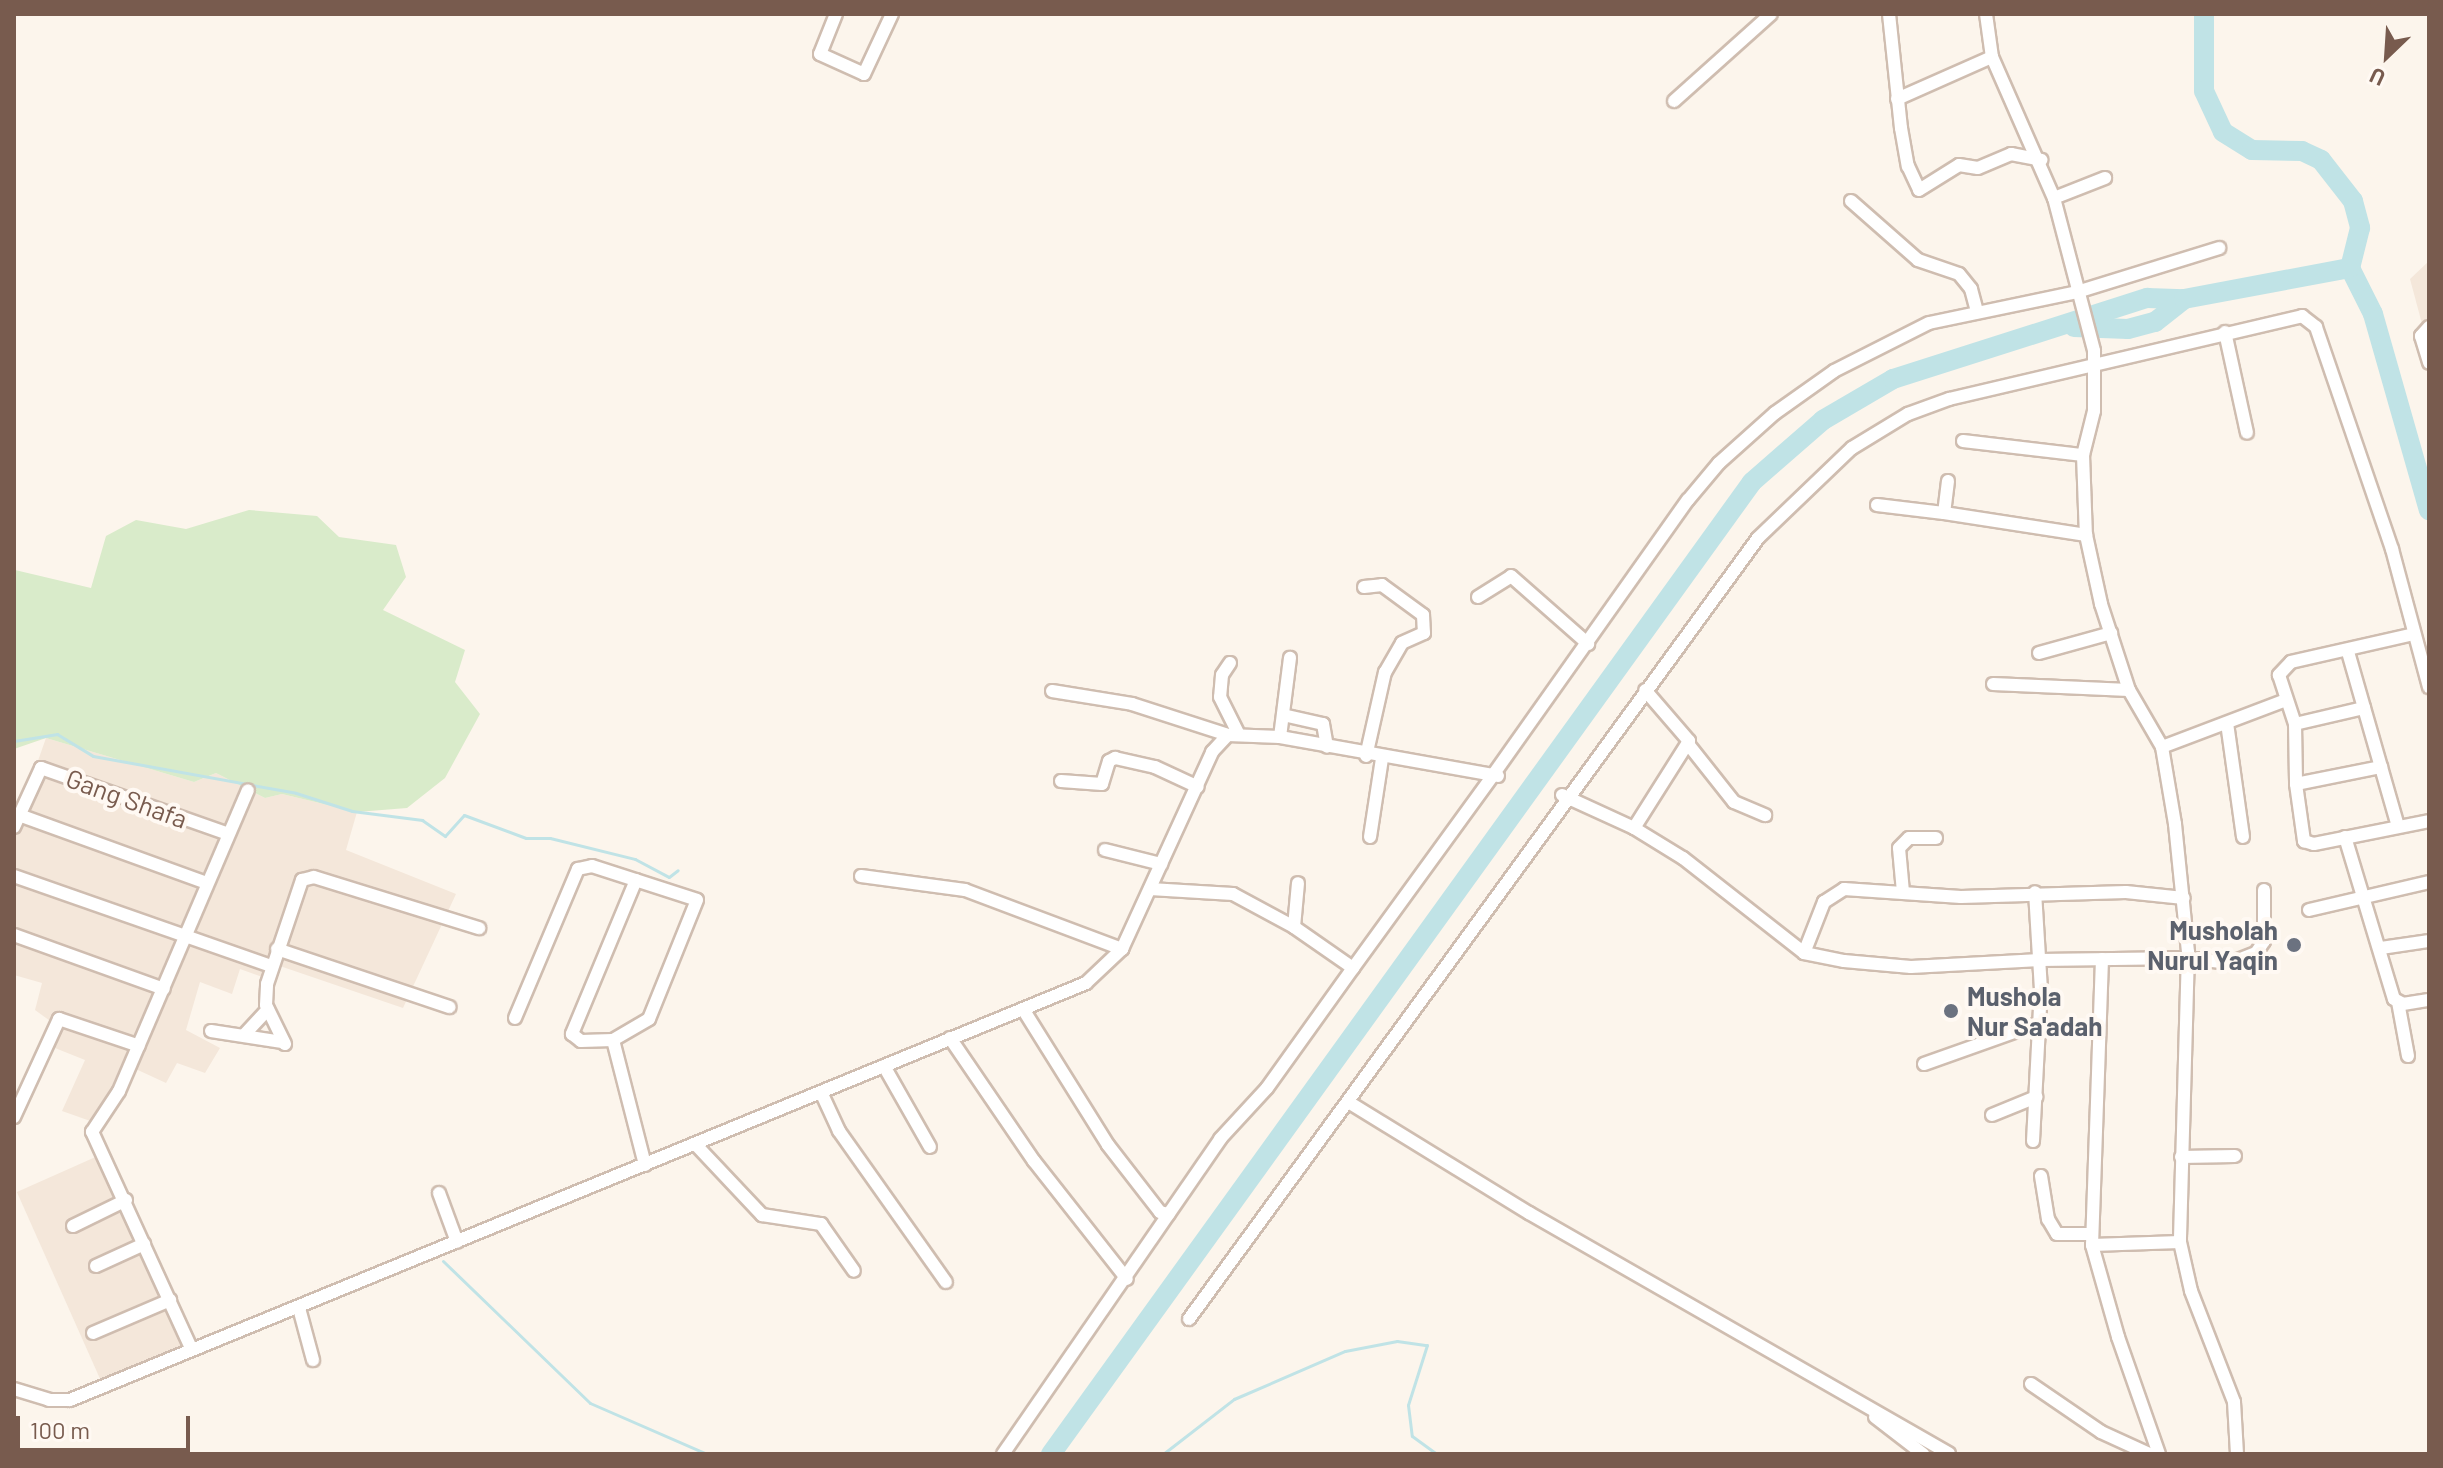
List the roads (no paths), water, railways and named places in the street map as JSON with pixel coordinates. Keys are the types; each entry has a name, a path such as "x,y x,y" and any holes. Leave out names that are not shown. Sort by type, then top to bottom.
{"street":[{"path":"836,14 820,54 859,74 866,72 892,14"},
{"path":"1674,101 1771,14"},
{"path":"1889,14 1897,99 1908,166 1919,190 1959,165 1978,168 2011,154 2041,160"},
{"path":"1986,14 1992,57 2041,160 2054,198 2094,351 2094,411 2083,455 2086,535 2129,690 2162,747 2184,898 2186,958 2180,1242 2196,1305 2234,1402 2237,1454"},
{"path":"1897,99 1992,57"},
{"path":"2054,198 2105,178"},
{"path":"1851,201 1918,260 1959,274 1971,289 1977,312"},
{"path":"1003,1454 1127,1279 1220,1139 1267,1088 1496,775 1688,500 1742,440 1858,357 1929,323 2078,296 2219,248"},
{"path":"1189,1319 1350,1103 1566,796 1758,538 1852,448 1908,414 1949,399 2286,316 2302,316 2316,327 2392,549 2429,687"},
{"path":"2429,327 2421,336 2429,363"},
{"path":"2225,332 2247,433"},
{"path":"1963,441 2083,455"},
{"path":"1944,513 1948,481"},
{"path":"1877,505 2086,535"},
{"path":"1478,597 1511,576 1588,644"},
{"path":"1364,587 1382,585 1401,595 1423,615 1424,624 1424,633 1402,643 1385,672 1366,756"},
{"path":"2039,653 2111,633"},
{"path":"2414,634 2348,652 2284,664 2279,675 2295,724 2296,784 2304,841 2345,837 2429,821"},
{"path":"2348,652 2398,826"},
{"path":"1280,737 1290,658"},
{"path":"1230,663 1222,675 1220,697 1233,734"},
{"path":"1993,684 2129,690"},
{"path":"1645,690 1734,802 1765,815"},
{"path":"1052,691 1132,704 1233,734 1280,737 1382,759 1496,775"},
{"path":"2162,747 2286,700"},
{"path":"2295,724 2364,708"},
{"path":"1283,715 1323,724 1327,747"},
{"path":"2227,723 2243,837"},
{"path":"14,1389 49,1400 70,1400 191,1348 299,1308 697,1146 1086,983 1122,949 1218,740 1233,734"},
{"path":"1634,828 1688,744"},
{"path":"1061,781 1102,784 1109,761 1115,758 1148,765 1198,787"},
{"path":"1370,837 1382,759"},
{"path":"2296,784 2381,767"},
{"name":"Gang Shafa","path":"17,815 41,768 228,834"},
{"path":"191,1348 126,1200 92,1132 139,1046 248,790"},
{"path":"1566,796 1634,828 1683,858 1804,953 1911,967 2102,959 2186,958 2230,963 2256,953 2265,934 2264,890"},
{"path":"17,815 207,883"},
{"path":"2345,837 2361,899 2398,1002 2408,1056"},
{"path":"1903,892 1900,845 1909,838 1936,838"},
{"path":"1105,850 1161,864"},
{"path":"515,1018 578,869 592,866 636,880 697,900 654,1009 640,1026 613,1040 581,1041 572,1034 636,880"},
{"path":"14,876 271,966"},
{"path":"861,876 965,890 1122,949"},
{"path":"211,1031 283,1043 268,1009 271,966 299,884 306,877 479,928"},
{"path":"2309,910 2429,882"},
{"path":"1294,927 1298,883"},
{"path":"1804,953 1824,902 1836,892 1855,888 1961,897 2035,892 2126,892 2184,898"},
{"path":"1150,889 1233,894 1294,927 1353,968"},
{"path":"2033,1141 2040,1023 2040,960 2035,892"},
{"path":"14,935 164,989"},
{"path":"2381,948 2429,941"},
{"path":"277,949 449,1007"},
{"path":"2102,959 2092,1239 2118,1337 2159,1454"},
{"path":"2398,1002 2429,1000"},
{"path":"244,1035 268,1009"},
{"path":"1023,1009 1108,1145 1160,1212 1169,1214"},
{"path":"14,1117 59,1019 139,1046"},
{"path":"1924,1064 2040,1023"},
{"path":"950,1038 1034,1161 1127,1279"},
{"path":"613,1040 645,1165"},
{"path":"884,1066 930,1147"},
{"path":"821,1092 839,1131 946,1282"},
{"path":"1992,1115 2036,1097"},
{"path":"1350,1103 1873,1413 1949,1454"},
{"path":"697,1146 762,1215 821,1224 854,1271"},
{"path":"2181,1157 2235,1156"},
{"path":"2041,1176 2048,1219 2057,1234 2092,1239 2180,1242"},
{"path":"439,1193 457,1242"},
{"path":"73,1226 126,1200"},
{"path":"96,1266 144,1244"},
{"path":"93,1333 170,1300"},
{"path":"299,1308 313,1360"},
{"path":"2031,1384 2101,1432 2149,1454"},
{"path":"1873,1413 1884,1427 1923,1454"}],"waterway":[{"path":"2204,14 2204,91 2223,132 2252,150 2302,151 2321,160 2353,201 2360,228 2350,268 2373,314 2429,510"},
{"path":"1051,1454 1752,482 1823,420 1893,379 2147,298 2184,299 2350,268"},
{"path":"2074,327 2128,329 2155,322 2184,299"},
{"path":"14,741 57,734 93,756 296,793 352,811 422,820 445,836 464,815 526,838 550,838 635,859 669,877 678,870"},
{"path":"443,1261 590,1403 707,1454"},
{"path":"1163,1454 1234,1399 1345,1351 1397,1341 1427,1345 1408,1405 1412,1436 1437,1454"}],"place":[{"name":"Musholah Nurul Yaqin","path":"2294,945"},
{"name":"Mushola Nur Sa'adah","path":"1951,1011"}]}
